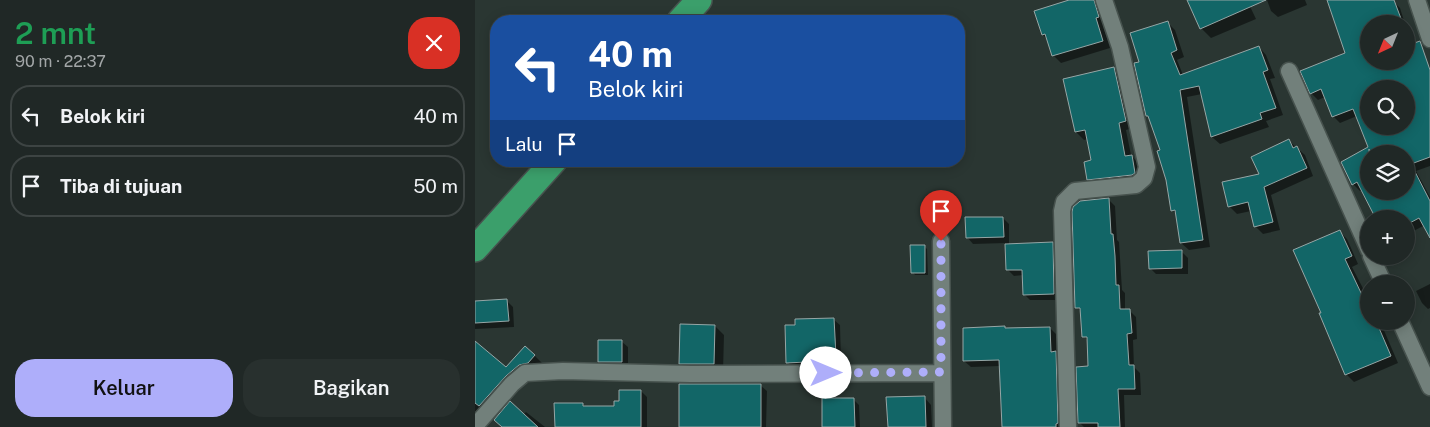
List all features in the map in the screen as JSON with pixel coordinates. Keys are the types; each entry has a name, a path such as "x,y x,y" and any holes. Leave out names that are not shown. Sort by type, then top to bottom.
{"main road":[{"path":"685,15 699,0"},
{"path":"475,249 549,167"}],"street":[{"path":"1068,427 1062,211 1064,202 1075,191 1136,185 1144,178 1147,168 1120,47 1104,0"},
{"path":"1417,0 1430,39"},
{"path":"1289,71 1360,230"},
{"path":"941,241 943,427"},
{"path":"1405,330 1430,387"},
{"path":"475,426 512,384 525,373 563,371 691,374 941,372"}],"building":[{"path":"1069,0 1094,0 1099,17 1096,18 1103,41 1052,56 1045,34 1042,35 1034,11"},
{"path":"1187,0 1266,0 1200,29"},
{"path":"1327,0 1394,0 1400,15 1360,15 1360,70 1415,70 1415,43 1420,41 1430,70 1430,157 1415,163 1415,145 1367,145 1363,135 1415,135 1415,80 1360,80 1360,127 1353,109 1332,117 1321,89 1310,94 1300,71 1345,53"},
{"path":"1168,21 1177,50 1171,53 1180,75 1259,46 1268,70 1263,72 1276,108 1260,113 1262,119 1211,137 1199,86 1180,90 1203,240 1180,243 1175,210 1171,211 1166,180 1157,151 1160,150 1148,116 1146,116 1134,63 1139,62 1130,33"},
{"path":"1114,67 1126,121 1119,123 1125,156 1132,155 1135,173 1132,175 1087,180 1084,162 1091,160 1085,130 1075,132 1063,79"},
{"path":"1289,139 1293,148 1297,146 1307,168 1264,187 1273,222 1254,227 1248,202 1228,207 1222,182 1259,174 1251,157"},
{"path":"1360,151 1360,188 1357,182 1352,185 1341,162"},
{"path":"1415,172 1430,201 1430,238 1419,218 1415,220 1415,210 1371,210 1366,200 1415,200"},
{"path":"1109,198 1116,285 1119,285 1120,309 1130,309 1132,333 1127,334 1129,365 1134,365 1135,389 1118,389 1120,427 1098,427 1098,423 1078,423 1076,367 1088,366 1087,337 1082,337 1080,308 1075,308 1072,212 1073,207 1080,201"},
{"path":"965,217 1003,217 1004,237 966,238"},
{"path":"1340,230 1352,256 1345,259 1360,291 1360,330 1380,330 1391,356 1345,375 1319,313 1321,313 1293,250"},
{"path":"1053,242 1054,294 1023,295 1022,270 1006,270 1005,244"},
{"path":"910,245 925,245 925,273 911,273"},
{"path":"1182,250 1182,268 1149,269 1148,251"},
{"path":"507,299 509,321 475,323 475,301"},
{"path":"834,318 836,356 829,356 829,361 786,363 785,325 795,325 795,319"},
{"path":"680,324 715,325 714,364 679,364"},
{"path":"1005,326 1005,328 1050,327 1051,352 1056,351 1058,423 1056,427 1002,427 999,360 963,361 963,328"},
{"path":"598,340 622,340 622,362 598,362"},
{"path":"475,341 506,367 525,346 535,355 528,363 519,365 506,376 479,406 475,403"},
{"path":"679,384 761,384 761,427 679,427"},
{"path":"619,390 641,390 641,427 555,427 554,403 583,403 583,406 614,406 614,401 619,401"},
{"path":"925,396 926,427 888,427 886,397"},
{"path":"822,398 854,398 855,427 822,427"},
{"path":"510,401 538,427 502,427 494,420"}],"route":[{"path":"826,373 941,372 941,241"}]}
